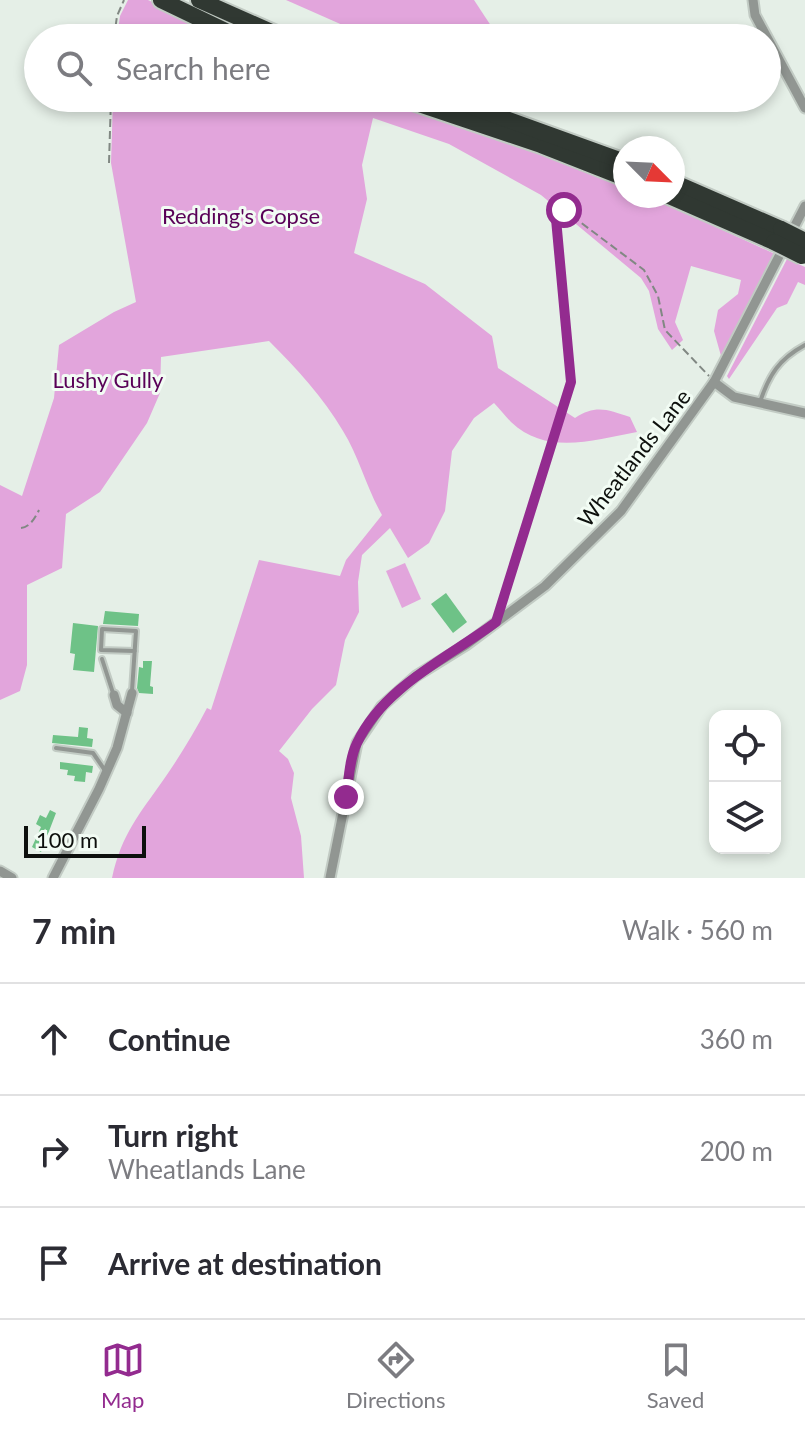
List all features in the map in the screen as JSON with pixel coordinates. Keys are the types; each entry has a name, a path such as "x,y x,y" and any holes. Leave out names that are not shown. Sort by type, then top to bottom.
{"highway":[{"path":"161,0 211,24"},
{"path":"199,0 253,24"},
{"path":"443,112 613,173"},
{"path":"487,112 613,158"},
{"path":"685,188 804,251"},
{"path":"685,202 777,236"}],"street":[{"path":"753,0 760,24"},
{"path":"781,63 805,108"},
{"name":"Wheatlands Lane","path":"330,878 357,743 382,706 416,676 466,645 545,586 621,511 714,382 805,206"},
{"path":"714,382 734,397 805,413"},
{"path":"53,878 73,844 106,773 132,693"},
{"path":"114,695 117,705 127,713"},
{"path":"0,871 12,878"}],"lane":[{"path":"759,404 773,370 784,358 805,345"},
{"path":"132,693 135,651 136,631 102,629 101,650 135,651"},
{"path":"102,659 114,695"},
{"path":"56,748 93,753 106,773"}],"path":[{"path":"116,24 124,0"},
{"path":"109,163 111,112"},
{"path":"496,622 571,382 555,208 564,210 644,270 658,296 665,330 714,382"},
{"path":"21,528 26,528 39,510"}],"green space":[{"path":"128,0 148,0 199,24 119,24"},
{"path":"286,0 474,0 490,24 340,24"},
{"path":"113,112 424,112 613,181 613,208 674,208 775,254 723,363 714,331 718,310 738,294 741,280 691,266 675,322 683,340 672,350 658,329 649,291 641,278 541,195 449,144 373,118 362,165 367,199 354,253 425,284 492,336 498,368 575,418 589,411 608,411 630,417 637,432 571,443 540,439 525,433 494,403 474,418 452,451 445,511 429,543 408,558 390,528 362,555 358,582 359,612 345,640 336,685 312,709 279,751 288,759 294,773 291,798 301,836 304,878 112,878 132,825 207,708 211,710 259,560 340,576 346,560 382,515 354,451 335,419 309,384 269,341 161,357 160,393 147,423 100,492 66,514 62,568 27,585 27,665 20,691 0,700 0,485 22,496 54,398 59,345 136,302 111,163"},
{"path":"787,259 805,267 805,285 798,282 787,304 777,308 729,379 727,376"},
{"path":"405,563 421,599 402,608 386,571"}],"building":[{"path":"446,593 467,622 453,633 431,604"},
{"path":"105,611 139,614 138,626 103,624"},
{"path":"73,623 98,626 94,672 73,670 75,654 70,653"},
{"path":"143,661 152,661 150,686 153,687 153,694 139,693 137,688 139,667 143,668"},
{"path":"79,727 88,728 87,738 93,739 92,747 52,743 53,735 78,737"},
{"path":"60,762 93,766 92,773 86,772 85,782 74,781 75,776 67,775 68,770 60,769"},
{"path":"50,810 56,813 41,852 32,847 41,827 36,824 40,815 46,818"}],"route":[{"path":"346,797 357,743 382,706 416,676 496,622 571,382 555,208 564,210"}],"park label":[{"name":"Redding's Copse","path":"241,216"},
{"name":"Lushy Gully","path":"108,380"}]}
